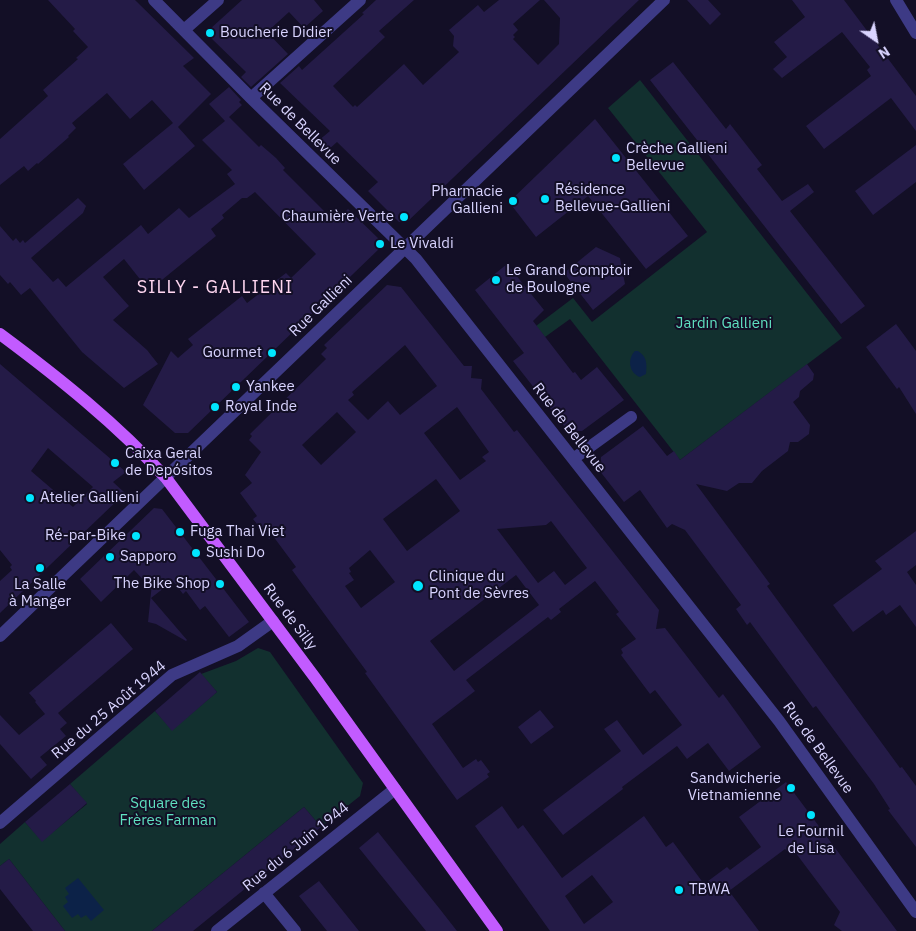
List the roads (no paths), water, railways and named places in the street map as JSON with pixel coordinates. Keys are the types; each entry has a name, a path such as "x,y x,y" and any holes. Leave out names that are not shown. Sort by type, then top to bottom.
{"main road":[{"name":"Rue de Silly","path":"0,334 96,411 140,450 166,478 273,621 497,931"}],"street":[{"name":"Rue de Bellevue","path":"154,0 251,98 416,259 779,720 916,912"},
{"path":"184,30 218,0"},
{"path":"251,98 360,0"},
{"name":"Rue Gallieni","path":"0,636 664,0"},
{"path":"896,0 916,33"},
{"path":"573,459 631,417"},
{"name":"Rue du 25 Août 1944","path":"0,823 172,676 238,646 273,621"},
{"name":"Rue du 6 Juin 1944","path":"217,931 395,789"},
{"path":"264,893 295,931"}],"water":[{"path":"635,351 641,353 646,361 646,374 640,377 633,372 630,366 632,354"},
{"path":"78,878 104,910 91,921 86,915 81,918 78,914 72,918 63,906 68,902 65,897 69,894 65,888"}],"place":[{"name":"Boucherie Didier","path":"210,33"},
{"name":"Crèche Gallieni Bellevue","path":"616,158"},
{"name":"Résidence Bellevue-Gallieni","path":"545,199"},
{"name":"Pharmacie Gallieni","path":"513,201"},
{"name":"Chaumière Verte","path":"404,217"},
{"name":"Le Vivaldi","path":"380,244"},
{"name":"Le Grand Comptoir de Boulogne","path":"496,280"},
{"name":"Gourmet","path":"272,353"},
{"name":"Yankee","path":"236,387"},
{"name":"Royal Inde","path":"215,407"},
{"name":"Caixa Geral de Depósitos","path":"115,463"},
{"name":"Atelier Gallieni","path":"30,498"},
{"name":"Fuga Thai Viet","path":"180,532"},
{"name":"Ré-par-Bike","path":"136,536"},
{"name":"Sushi Do","path":"196,553"},
{"name":"Sapporo","path":"110,557"},
{"name":"La Salle à Manger","path":"40,568"},
{"name":"The Bike Shop","path":"220,584"},
{"name":"Clinique du Pont de Sèvres","path":"418,586"},
{"name":"Sandwicherie Vietnamienne","path":"791,788"},
{"name":"Le Fournil de Lisa","path":"811,815"},
{"name":"TBWA","path":"679,890"}],"district":[{"name":"SILLY - GALLIENI","path":"215,288"}],"park label":[{"name":"Jardin Gallieni","path":"724,324"},
{"name":"Square des Frères Farman","path":"168,812"}]}
